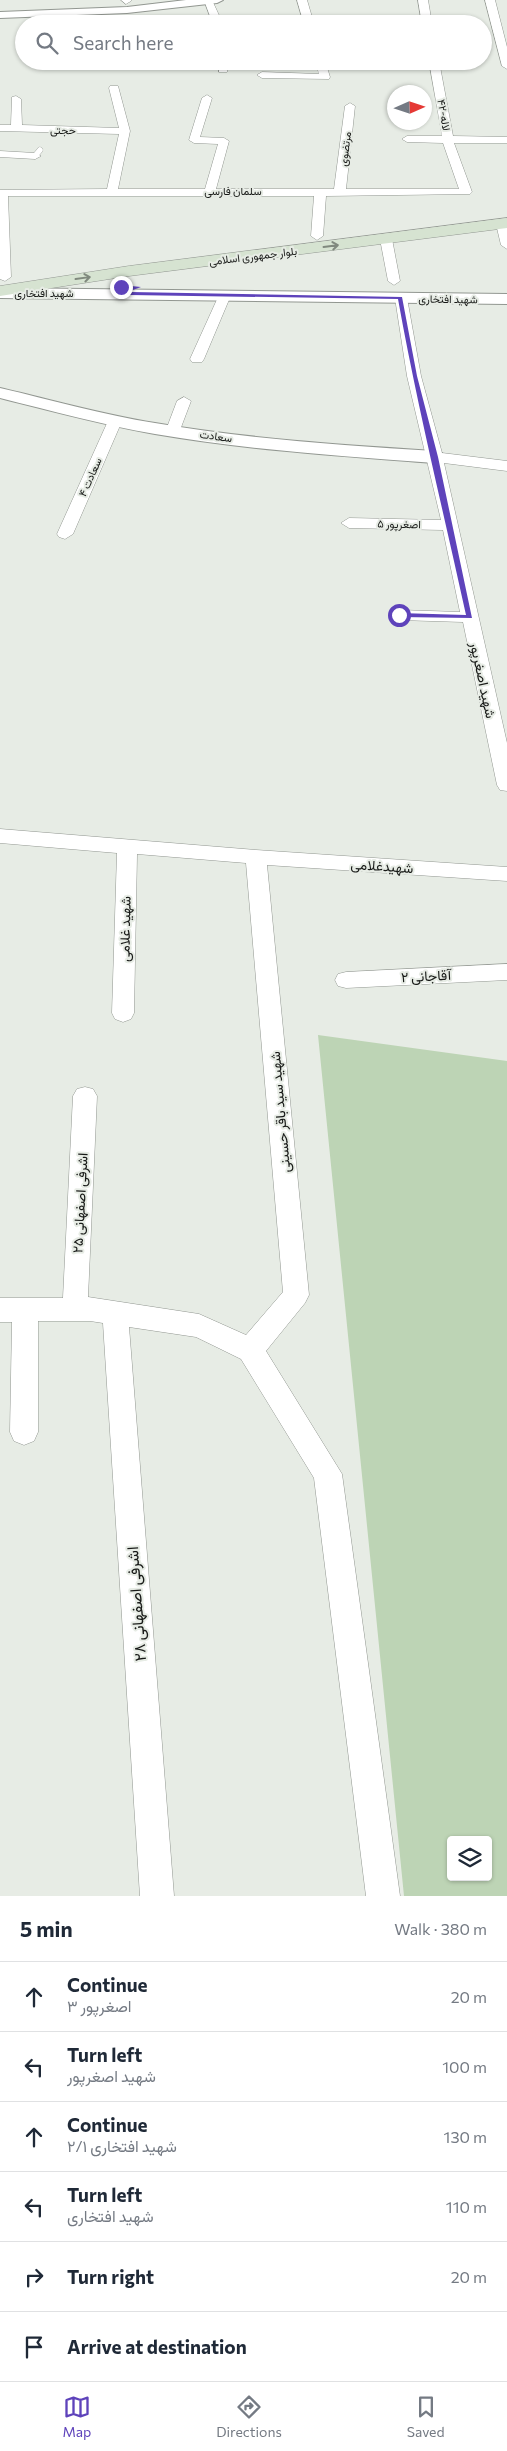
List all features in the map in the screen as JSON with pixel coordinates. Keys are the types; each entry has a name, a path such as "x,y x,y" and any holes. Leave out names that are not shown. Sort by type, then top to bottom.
{"main road":[{"name":"بلوار جمهوری اسلامی","path":"1,285 317,236 505,220"},
{"name":"بلوار جمهوری اسلامی","path":"1,285 129,272 386,239 505,220"}],"street":[{"path":"0,15 127,10 213,0 216,15"},
{"path":"302,0 306,15"},
{"path":"423,0 426,15"},
{"path":"490,0 507,66"},
{"path":"262,75 325,77 323,70"},
{"name":"لاله-۴۲","path":"436,70 448,140 466,192"},
{"path":"112,191 125,131 114,88"},
{"path":"207,98 194,140 224,141 210,191"},
{"path":"16,99 18,129"},
{"name":"مرتضوی","path":"340,191 350,106"},
{"path":"492,127 501,140"},
{"name":"حجتی","path":"0,128 125,131"},
{"path":"407,139 501,140"},
{"path":"0,154 38,153"},
{"name":"سلمان فارسی","path":"1,193 112,191 466,192"},
{"path":"317,236 320,191"},
{"path":"1,193 1,285"},
{"path":"505,220 507,245"},
{"path":"386,239 394,280"},
{"path":"129,272 118,278 116,283 121,287 134,290 507,293"},
{"name":"شهید افتخاری","path":"1,285 224,295 507,299"},
{"path":"198,359 224,295"},
{"name":"شهید اصغرپور","path":"400,298 414,376 435,457 507,785"},
{"name":"سعادت","path":"0,392 115,421 174,430 272,444 435,457"},
{"path":"174,430 184,401"},
{"name":"سعادت ۴","path":"65,534 115,421"},
{"path":"435,457 507,466"},
{"name":"اصغرپور ۵","path":"349,523 450,524"},
{"path":"399,615 470,617"},
{"path":"487,699 507,699"},
{"name":"شهیدغلامی","path":"0,836 256,858 507,874"},
{"name":"شهید غلامی","path":"123,1013 127,846"},
{"name":"شهید سید باقر حسینی","path":"250,1350 296,1295 256,858"},
{"name":"آقاجانی ۲","path":"346,980 507,972"},
{"name":"اشرفی اصفهانی ۲۵","path":"75,1309 85,1096"},
{"path":"24,1432 13,1310 75,1309 115,1312 200,1326 250,1350 328,1474 383,1896"},
{"name":"اشرفی اصفهانی ۲۸","path":"115,1312 157,1896"}],"green space":[{"path":"318,1035 507,1061 507,1896 404,1896"}],"route":[{"path":"121,287 139,287 128,290 127,292 130,294 400,298 414,376 435,457 470,617 399,615"}]}
